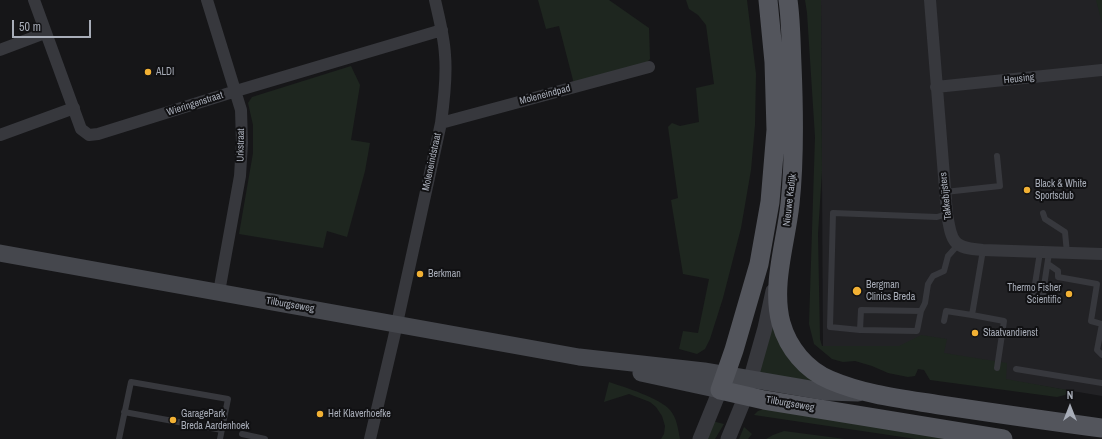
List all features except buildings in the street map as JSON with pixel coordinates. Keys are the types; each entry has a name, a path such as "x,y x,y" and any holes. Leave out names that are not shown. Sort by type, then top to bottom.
{"main road":[{"name":"Nieuwe Kadijk","path":"723,382 759,264 770,202 776,130 774,62 768,0"},
{"name":"Nieuwe Kadijk","path":"781,261 788,221 794,169 794,107 788,0"},
{"name":"Tilburgseweg","path":"0,253 748,387 870,394 1102,428"},
{"name":"Tilburgseweg","path":"781,261 778,301 781,322 793,350 802,361 816,373 830,380 870,394"},
{"name":"Tilburgseweg","path":"748,387 764,400 1003,439"}],"street":[{"name":"Wieringenstraat","path":"34,0 81,129 89,135 98,134 236,91 442,30"},
{"name":"Urkstraat","path":"207,0 241,110 242,143 240,176 219,292"},
{"name":"Moleneindstraat","path":"370,439 441,123 446,55 442,30 434,0"},
{"name":"Takkebijsters","path":"930,0 947,214 950,234 957,246"},
{"path":"0,50 45,33"},
{"name":"Moleneindpad","path":"441,123 650,67"},
{"name":"Heusing","path":"936,87 1102,70"},
{"path":"0,135 74,108"},
{"path":"957,246 968,249 1046,256 1067,253 1102,254"},
{"name":"Nieuwe Kadijk","path":"728,439 748,387 765,328 781,261"},
{"path":"700,439 723,382"}],"lane":[{"path":"945,192 1000,186 997,156"},
{"path":"947,214 936,217 833,213 830,327 860,330 917,332 921,311 925,303 928,284 933,276 944,270 948,256 957,246"},
{"path":"1044,213 1045,219 1065,232 1067,253"},
{"path":"972,315 983,250"},
{"path":"1033,297 1046,256"},
{"path":"1042,299 1046,256"},
{"path":"1046,256 1058,271 1058,277 1097,284 1091,321 1102,324 1097,350 1102,355"},
{"path":"860,330 861,310 921,311"},
{"path":"944,321 946,311 1004,321 997,368"},
{"path":"1016,369 1102,384"},
{"path":"119,439 131,382 228,399 220,439"},
{"path":"124,412 222,430"},
{"path":"242,434 265,439"}],"shaded area":[{"path":"538,0 609,0 649,28 650,59 644,65 574,84 559,26 546,29"},
{"path":"686,0 747,0 756,74 755,125 751,170 741,228 723,298 710,339 705,349 697,354 679,349 683,331 698,333 709,279 683,274 671,200 678,198 668,127 672,123 680,126 699,122 696,88 714,84 706,25 698,15 689,9"},
{"path":"805,0 821,0 822,171 818,234 820,339 822,346 899,346 921,335 947,339 944,353 1007,363 1006,379 1073,391 1057,397 930,380 924,370 918,369 915,376 908,377 888,373 855,361 843,362 832,359 814,344 809,324 815,137"},
{"path":"821,0 1102,0 1102,396 823,349"},
{"path":"1096,0 1102,0 1102,23"},
{"path":"351,66 360,85 351,140 370,143 365,171 347,237 327,231 323,248 239,234 253,153 253,125 248,103 252,97"},
{"path":"771,318 819,382 759,375"},
{"path":"609,382 641,393 658,401 670,410 677,424 680,439 661,439 664,434 665,426 662,416 656,407 650,402 629,394 604,402"},
{"path":"764,409 950,439 916,439 754,415 758,411"},
{"path":"712,421 724,424 715,439 703,439"},
{"path":"744,427 752,434 748,439 739,439"},
{"path":"784,431 845,439 766,439"}],"place":[{"name":"ALDI","path":"148,72"},
{"name":"Black & White Sportsclub","path":"1027,190"},
{"name":"Berkman","path":"420,274"},
{"name":"Bergman Clinics Breda","path":"857,291"},
{"name":"Thermo Fisher Scientific","path":"1069,294"},
{"name":"Staatvandienst","path":"975,333"},
{"name":"Het Klaverhoefke","path":"320,414"},
{"name":"GaragePark Breda Aardenhoek","path":"173,420"}]}
